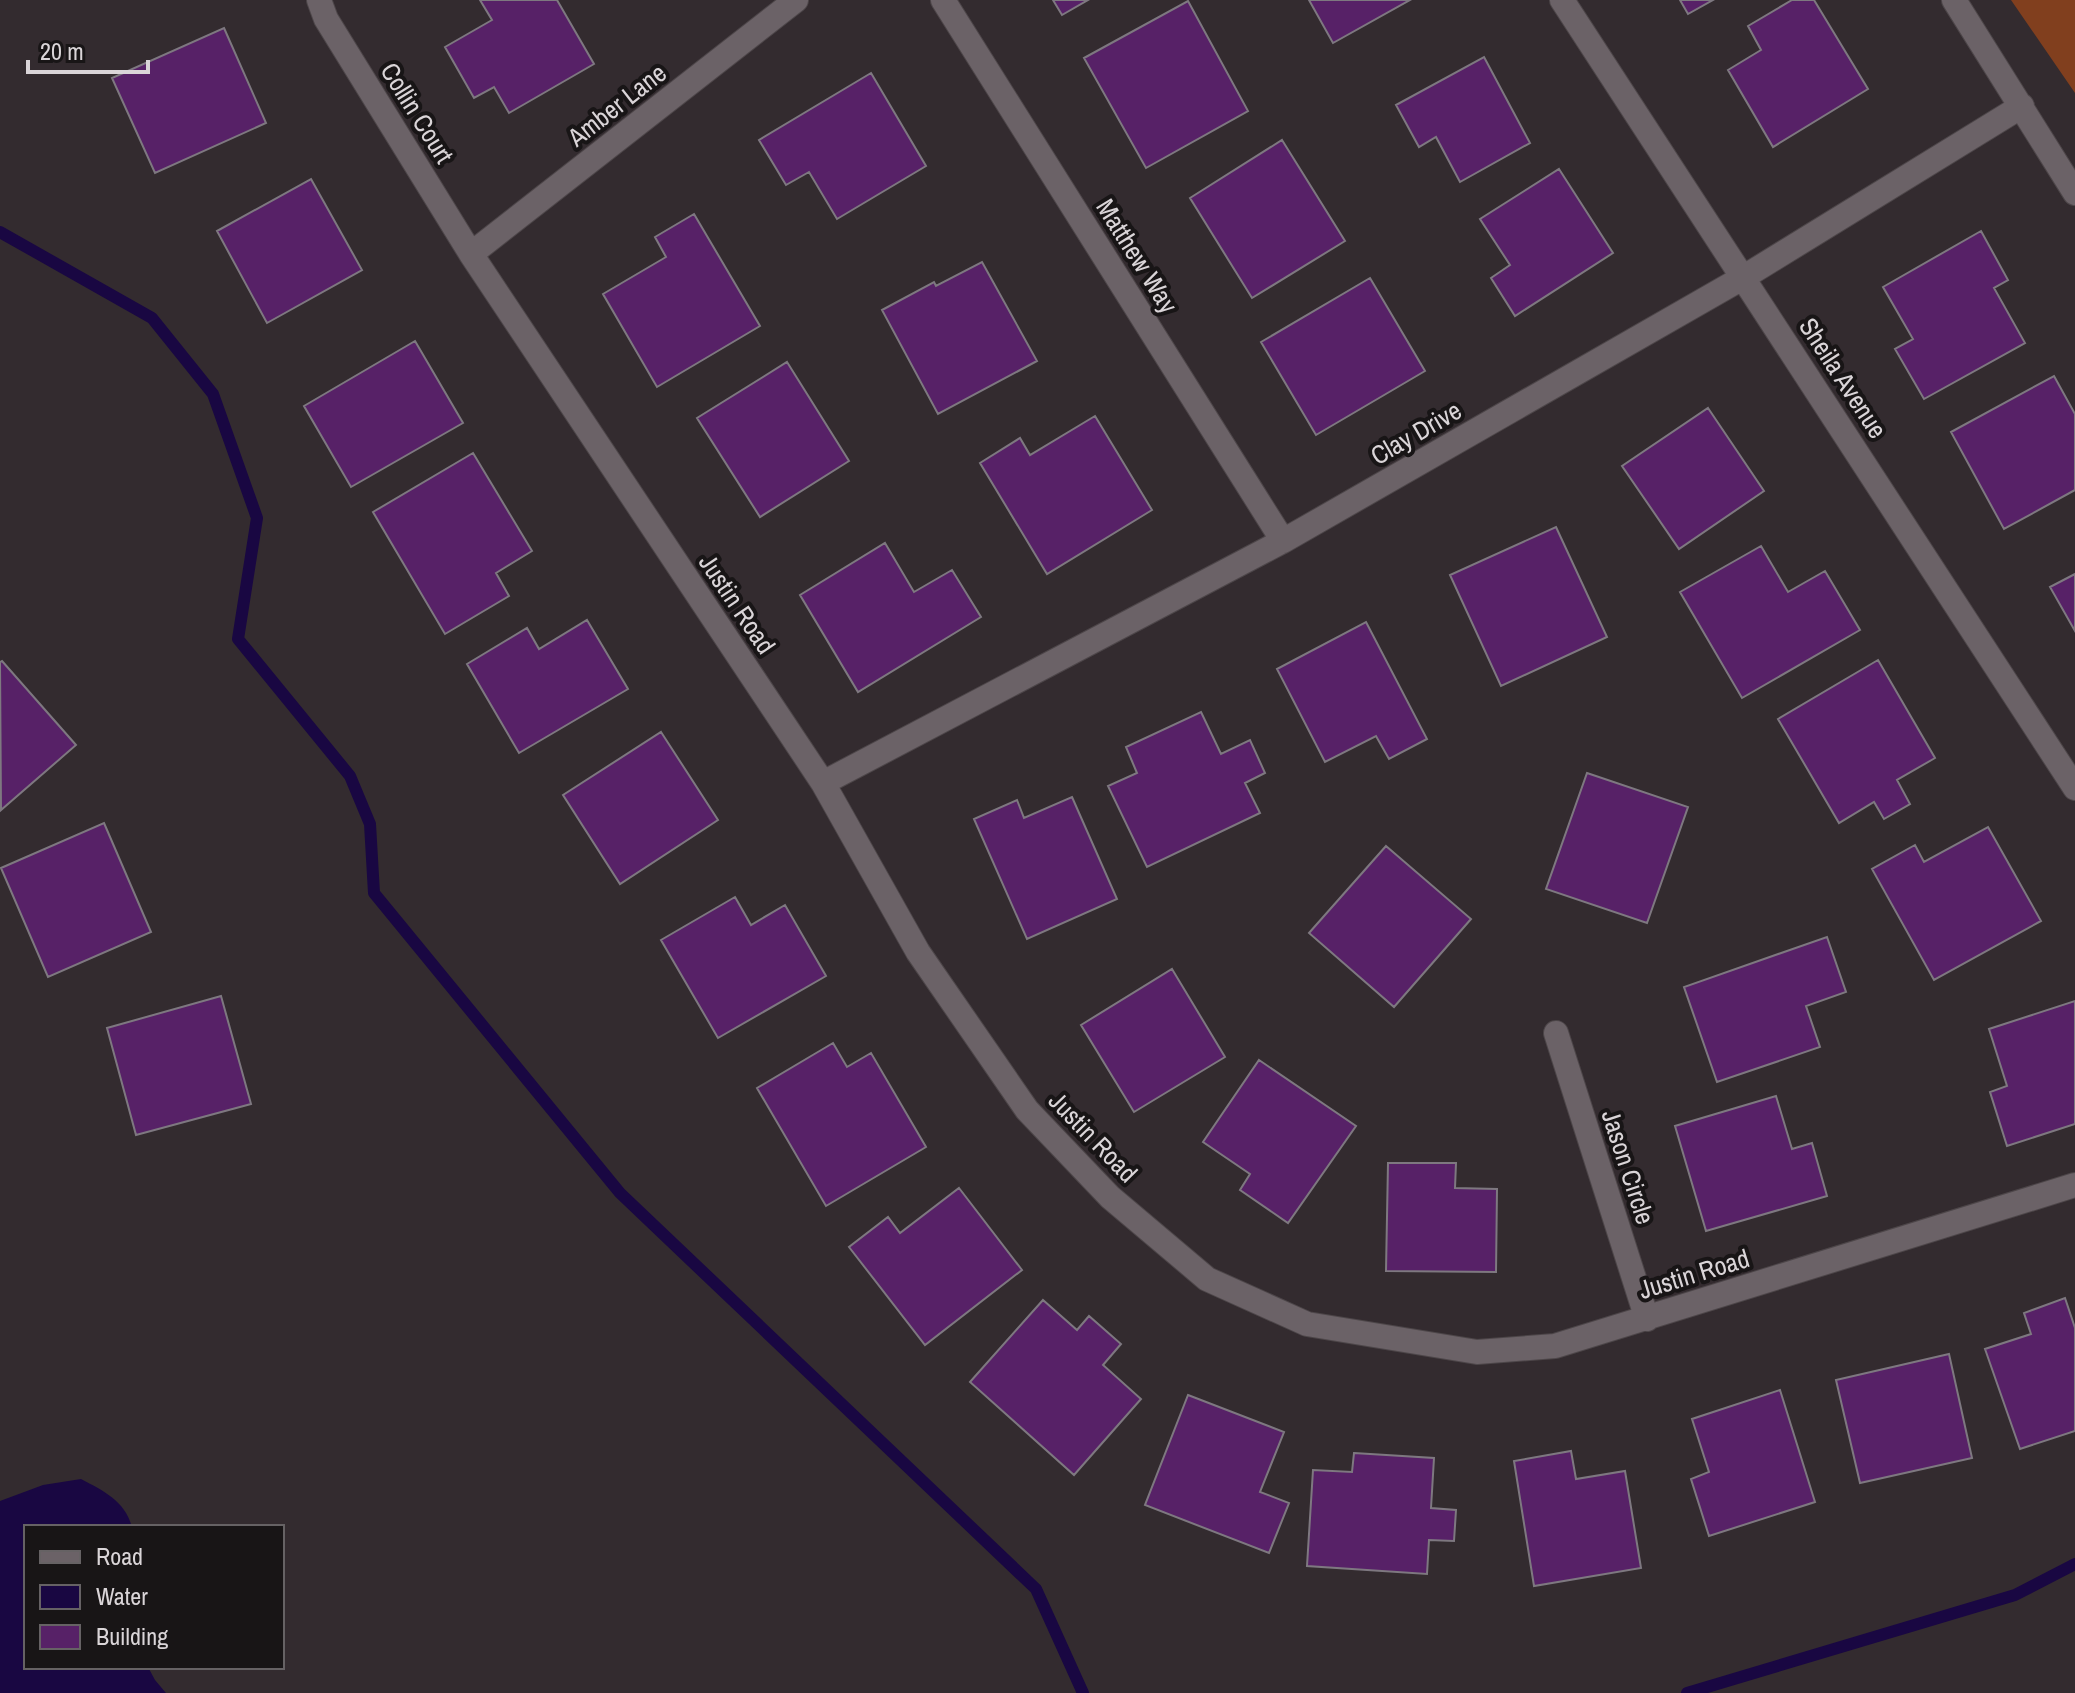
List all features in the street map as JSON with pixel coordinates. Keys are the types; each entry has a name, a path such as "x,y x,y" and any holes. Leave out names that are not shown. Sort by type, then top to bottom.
{"street":[{"name":"Collin Court","path":"319,0 326,19 471,254"},
{"name":"Amber Lane","path":"471,254 796,0"},
{"name":"Matthew Way","path":"943,0 1283,541"},
{"name":"Sheila Avenue","path":"1562,0 2075,788"},
{"path":"1954,0 2075,193"},
{"name":"Clay Drive","path":"823,783 1283,541 1744,277 2022,106"},
{"name":"Justin Road","path":"471,254 823,783 918,952 1027,1110 1110,1197 1207,1279 1307,1324 1477,1352 1555,1346 2075,1185"},
{"name":"Jason Circle","path":"1556,1033 1647,1319"}],"shaded area":[{"path":"2011,0 2075,0 2075,93"}],"water":[{"path":"81,1479 119,1504 131,1525 24,1525 24,1669 149,1669 166,1693 0,1693 0,1501 43,1485"}],"building":[{"path":"480,0 557,0 594,64 509,113 494,87 474,98 445,47 492,20"},
{"path":"1053,0 1088,0 1062,15"},
{"path":"1309,0 1410,0 1333,43"},
{"path":"1680,0 1713,0 1688,14"},
{"path":"1792,0 1814,0 1868,89 1773,147 1728,70 1761,50 1748,26"},
{"path":"1188,1 1248,111 1146,168 1084,58"},
{"path":"224,28 266,123 155,173 112,78"},
{"path":"1484,57 1530,143 1460,182 1436,137 1419,147 1396,105"},
{"path":"871,73 926,166 837,219 809,172 786,185 759,140"},
{"path":"1282,140 1345,241 1252,298 1190,198"},
{"path":"1559,169 1613,253 1515,316 1491,278 1510,265 1480,219"},
{"path":"311,179 362,270 267,323 217,231"},
{"path":"694,214 760,326 657,387 603,294 666,257 655,237"},
{"path":"1981,231 2008,280 1994,288 2025,343 1924,399 1895,349 1913,339 1883,287"},
{"path":"982,262 1037,361 938,414 882,310 934,282 936,286"},
{"path":"1370,278 1425,371 1316,435 1261,342"},
{"path":"415,341 463,423 351,487 304,406"},
{"path":"787,362 849,461 760,517 697,418"},
{"path":"2054,376 2075,414 2075,490 2004,529 1951,432"},
{"path":"1708,408 1764,491 1679,549 1622,466"},
{"path":"1095,416 1152,510 1047,574 980,463 1020,438 1030,455"},
{"path":"473,453 532,551 496,573 509,596 445,634 373,512"},
{"path":"1556,527 1607,637 1501,686 1450,575"},
{"path":"885,543 914,592 952,570 981,617 858,692 800,595"},
{"path":"1761,546 1788,592 1825,571 1860,630 1742,698 1680,592"},
{"path":"2075,574 2075,631 2050,587"},
{"path":"587,620 628,689 519,753 467,664 527,628 539,649"},
{"path":"1366,622 1427,739 1389,759 1376,736 1325,762 1277,669"},
{"path":"1878,660 1935,758 1897,780 1910,804 1884,819 1874,802 1839,823 1778,719"},
{"path":"0,662 76,745 1,810"},
{"path":"1201,712 1221,754 1250,740 1265,773 1245,783 1260,813 1147,867 1108,786 1137,773 1126,747"},
{"path":"661,732 718,820 620,884 563,795"},
{"path":"1587,773 1688,807 1647,923 1546,889"},
{"path":"1072,797 1117,899 1027,939 974,819 1017,800 1024,818"},
{"path":"104,823 151,932 48,977 1,868"},
{"path":"1988,827 2041,921 1934,980 1872,869 1915,845 1924,862"},
{"path":"1386,846 1471,919 1394,1007 1309,933"},
{"path":"735,897 751,925 785,905 826,976 718,1038 661,940"},
{"path":"1827,937 1846,992 1806,1006 1820,1047 1717,1082 1684,987"},
{"path":"1172,969 1225,1057 1134,1112 1081,1025"},
{"path":"221,996 251,1104 136,1135 107,1028"},
{"path":"2075,1001 2075,1124 2007,1146 1990,1092 2007,1086 1989,1029"},
{"path":"833,1043 847,1067 871,1053 926,1147 826,1206 757,1088"},
{"path":"1259,1060 1356,1126 1288,1223 1240,1190 1250,1174 1203,1142"},
{"path":"1776,1096 1792,1149 1812,1143 1827,1196 1706,1231 1675,1126"},
{"path":"1388,1163 1456,1163 1455,1188 1497,1189 1496,1272 1386,1271"},
{"path":"959,1188 1022,1270 925,1345 849,1247 888,1217 900,1233"},
{"path":"2065,1298 2075,1328 2075,1431 2020,1449 1985,1349 2031,1334 2024,1313"},
{"path":"1043,1300 1077,1330 1089,1316 1121,1344 1103,1365 1141,1399 1074,1475 970,1382"},
{"path":"1949,1354 1972,1458 1860,1483 1836,1380"},
{"path":"1780,1390 1815,1502 1709,1536 1691,1479 1709,1472 1692,1419"},
{"path":"1188,1395 1284,1432 1260,1492 1289,1503 1269,1553 1145,1505"},
{"path":"1571,1451 1576,1479 1625,1471 1641,1568 1534,1586 1514,1461"},
{"path":"1354,1453 1434,1458 1431,1508 1456,1510 1454,1541 1429,1540 1427,1574 1307,1566 1313,1470 1352,1472"}],"waterway":[{"path":"0,232 152,318 213,394 257,518 238,639 350,776 370,824 374,893 620,1193 1036,1589 1083,1693"},
{"path":"1687,1693 2015,1595 2075,1564"}]}
